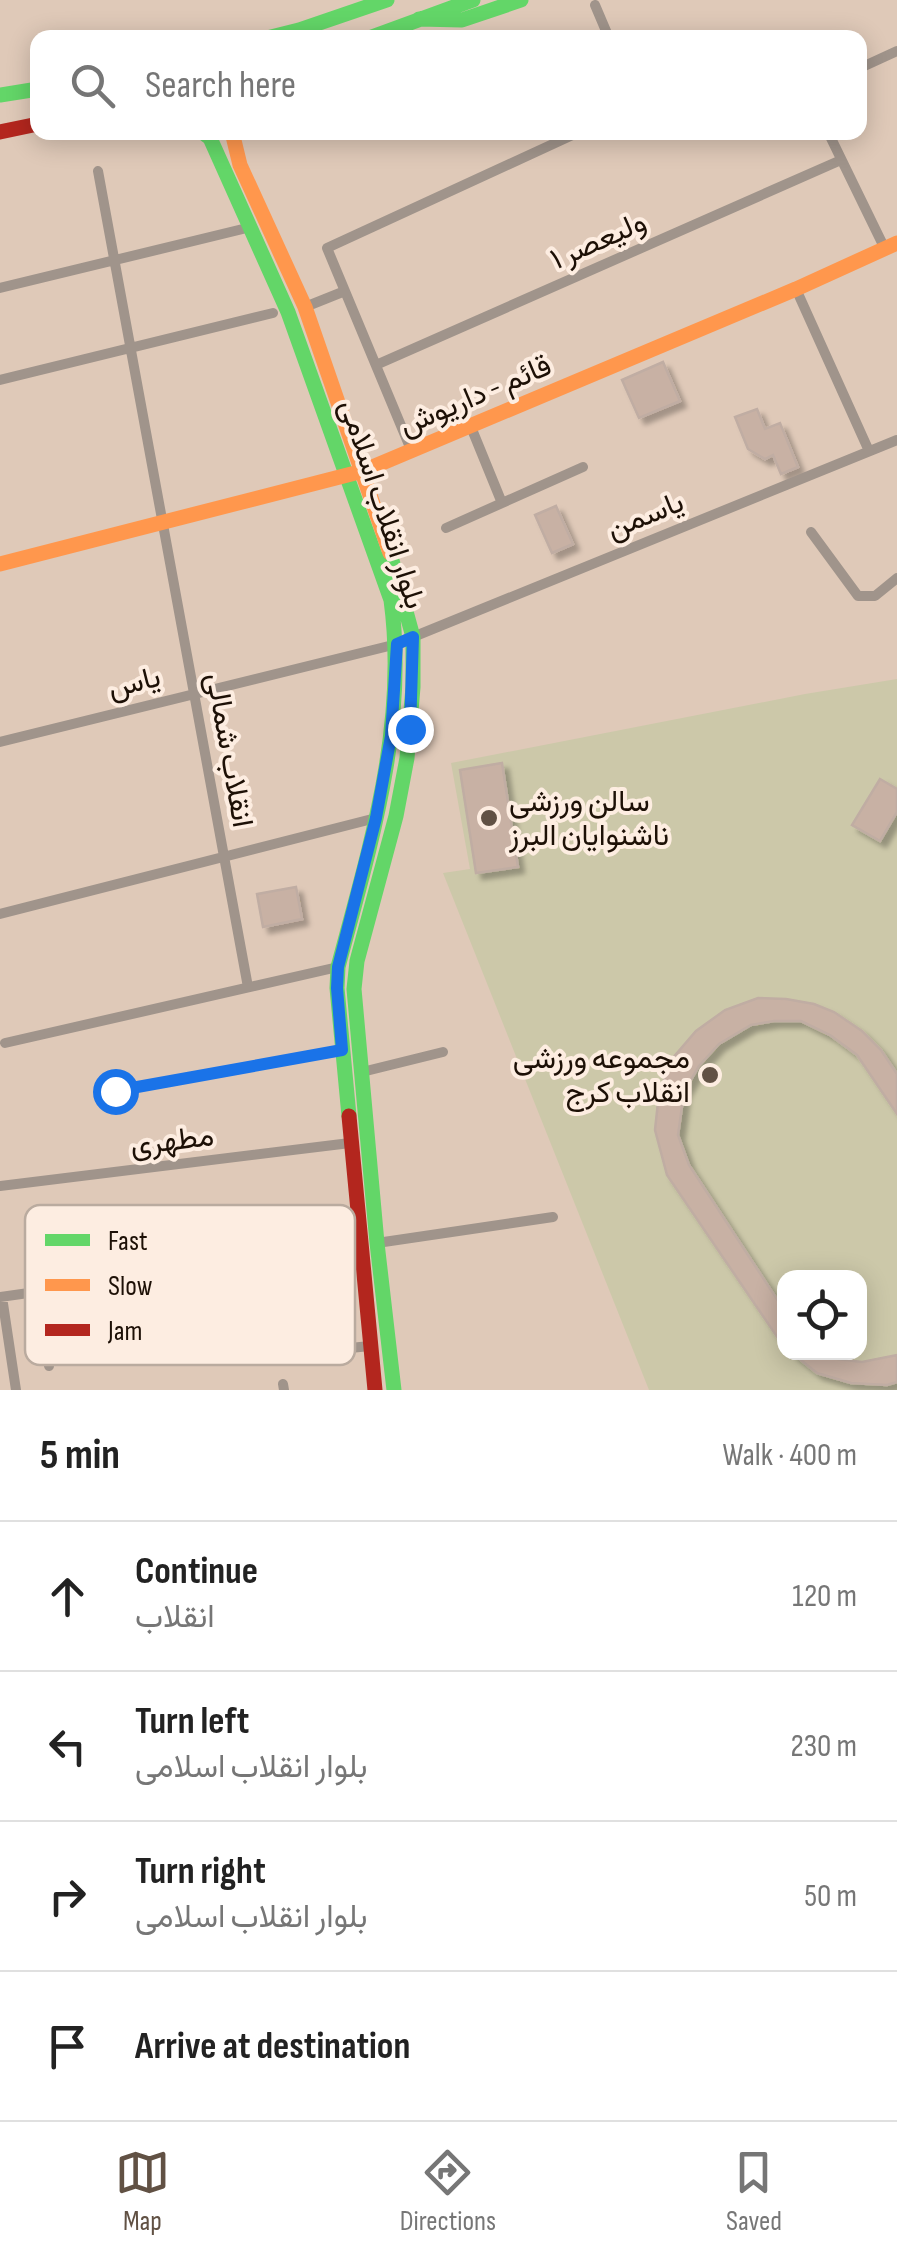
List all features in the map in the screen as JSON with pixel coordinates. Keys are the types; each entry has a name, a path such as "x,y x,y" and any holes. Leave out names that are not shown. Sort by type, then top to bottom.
{"main road":[{"path":"299,30 388,0"},
{"path":"390,30 473,0"},
{"path":"419,19 462,20 521,0"},
{"path":"0,95 30,90"},
{"path":"0,132 30,126"},
{"name":"بلوار انقلاب اسلامی","path":"210,140 356,474"},
{"name":"بلوار انقلاب اسلامی","path":"234,140 240,165 304,306 405,641 413,687 407,758 396,816 357,961 354,989 362,1072 370,1346 375,1390"},
{"name":"قائم - داریوش","path":"0,564 356,474 891,246"},
{"name":"بلوار انقلاب اسلامی","path":"394,1390 350,1143 337,988 338,967 376,818 405,641"}],"street":[{"path":"595,5 606,30"},
{"path":"867,65 897,51"},
{"path":"412,452 326,248 562,140"},
{"path":"832,140 891,246"},
{"name":"ولیعصر ۱","path":"376,366 841,160"},
{"name":"انقلاب شمالی","path":"98,171 248,987"},
{"path":"0,288 251,227"},
{"path":"796,289 869,451"},
{"path":"304,306 344,291"},
{"path":"0,380 274,313"},
{"path":"470,427 502,503"},
{"name":"یاسمن","path":"405,641 897,440"},
{"path":"446,528 583,467"},
{"path":"812,532 858,596 875,596 897,578"},
{"name":"یاس","path":"0,742 405,641"},
{"path":"0,914 376,818"},
{"path":"5,1043 338,967"},
{"path":"115,1091 342,1050"},
{"path":"362,1072 443,1052"},
{"name":"مطهری","path":"0,1186 350,1143"},
{"path":"355,1247 553,1217"},
{"path":"1,1297 16,1390"},
{"path":"355,1348 370,1346"}],"shaded area":[{"name":"مجموعه ورزشی انقلاب کرج","path":"897,679 897,1390 649,1390 443,873 470,869 451,763"}],"building":[{"path":"663,362 680,401 639,418 622,380"},
{"path":"757,409 765,429 780,423 798,467 781,474 773,455 765,459 748,449 735,417"},
{"path":"556,506 573,544 552,553 535,515"},
{"name":"سالن ورزشی ناشنوایان البرز","path":"502,763 518,867 476,873 460,770"},
{"path":"880,779 897,789 897,812 880,841 852,825"},
{"path":"296,887 302,919 263,927 257,894"},
{"path":"758,998 814,1004 862,1031 897,1074 897,1114 857,1055 830,1035 801,1021 774,1021 751,1025 719,1044 699,1066 684,1092 678,1135 689,1165 777,1299 777,1337 667,1175 655,1130 659,1093 672,1059 696,1031 725,1010"},
{"path":"897,1355 897,1382 887,1385 851,1383 817,1373 801,1360 862,1362"}],"traffic: fast":[{"path":"299,30 387,0"},
{"path":"391,30 473,0"},
{"path":"419,19 462,20 521,0"},
{"path":"0,95 30,90"},
{"path":"211,140 288,312 391,600 395,647 390,740 373,831 338,967 349,1116"},
{"path":"390,553 413,637 413,687 407,758 396,816 357,961 354,989 394,1390"}],"traffic: slow":[{"path":"234,140 240,165 305,307 390,553"},
{"path":"0,564 363,471 897,243"}],"traffic: jam":[{"path":"0,132 30,126"},
{"path":"349,1116 375,1390"}],"place":[{"name":"سالن ورزشی ناشنوایان البرز","path":"489,818"},
{"name":"مجموعه ورزشی انقلاب کرج","path":"710,1075"}],"route":[{"path":"115,1091 342,1050 338,967 376,818 391,736 397,644 413,637 410,729"}]}
